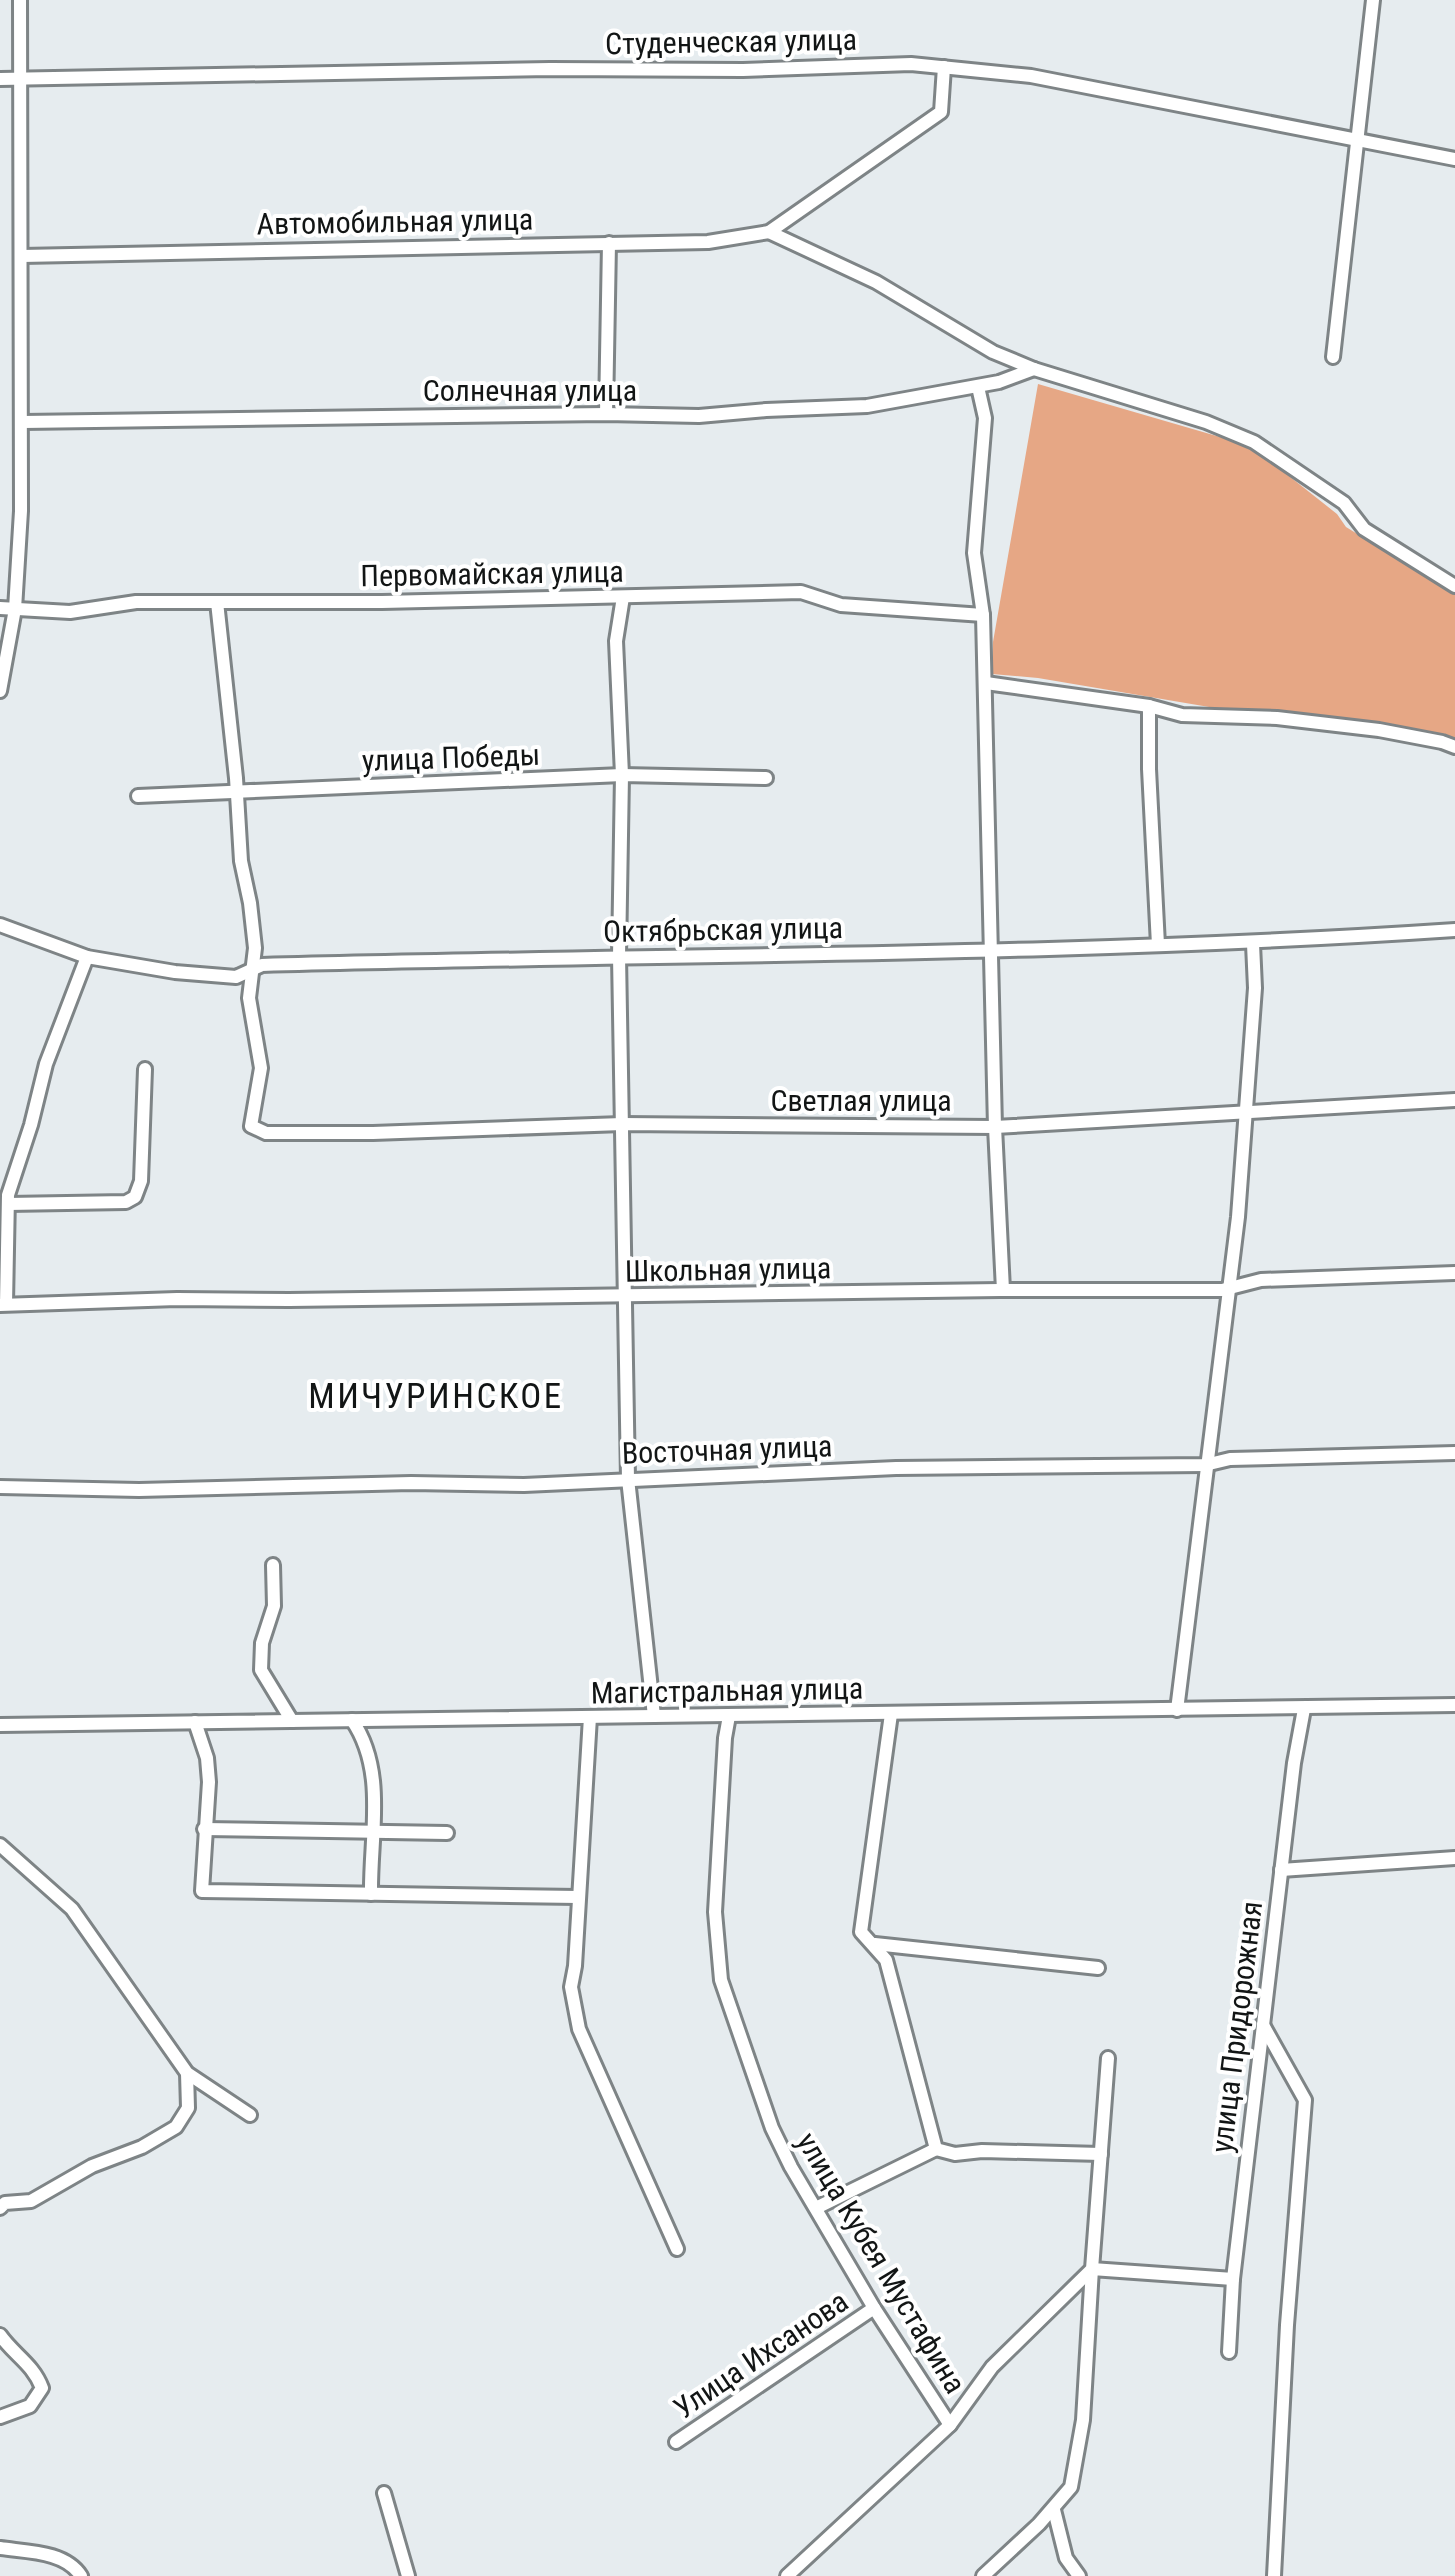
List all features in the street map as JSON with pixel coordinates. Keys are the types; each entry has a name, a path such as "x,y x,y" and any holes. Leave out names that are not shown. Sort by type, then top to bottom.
{"street":[{"path":"0,691 23,422 20,0"},
{"path":"1334,356 1373,0"},
{"name":"Студенческая улица","path":"0,79 550,69 743,70 911,64 1032,76 1455,158"},
{"path":"944,67 941,112 936,117 768,232 876,282 994,352 1034,370 1206,422 1254,442 1344,503 1364,529 1455,586"},
{"name":"Автомобильная улица","path":"22,256 708,242 768,232"},
{"path":"606,414 610,243"},
{"name":"Солнечная улица","path":"23,422 698,416 867,406 978,387 1034,370"},
{"path":"978,387 984,418 974,553 984,614 995,1127 1003,1290"},
{"name":"Первомайская улица","path":"7,608 70,612 136,602 802,592 842,604 984,614"},
{"path":"624,597 616,641 622,775 619,956 623,1297 628,1479 654,1716"},
{"path":"216,602 241,861 255,948 254,969"},
{"path":"986,683 1149,706 1182,715 1277,718 1379,730 1455,747"},
{"path":"1149,706 1158,945"},
{"name":"улица Победы","path":"138,796 622,775 766,778"},
{"name":"Октябрьская улица","path":"0,925 88,957 174,972 236,977 262,965 993,952 1253,944 1455,930"},
{"path":"1178,1710 1205,1464 1230,1288 1247,1112 1253,944"},
{"path":"3,1304 8,1204 46,1064 88,957"},
{"name":"Светлая улица","path":"254,969 250,998 262,1068 250,1126 266,1132 373,1133 622,1124 995,1127 1455,1100"},
{"path":"8,1204 126,1202 134,1198 141,1181 145,1069"},
{"name":"Школьная улица","path":"3,1304 1230,1288 1261,1280 1455,1273"},
{"name":"Восточная улица","path":"0,1487 139,1490 411,1483 524,1485 1032,1464 1205,1464 1455,1453"},
{"path":"272,1565 274,1606 262,1643 261,1670 292,1720"},
{"name":"Магистральная улица","path":"0,1725 1455,1705"},
{"name":"улица Придорожная","path":"1229,2352 1232,2279 1294,1763 1304,1709"},
{"path":"891,1714 862,1932 886,1960 936,2149"},
{"name":"улица Кубея Мустафина","path":"730,1716 725,1738 715,1912 721,1980 772,2128 874,2308 950,2425"},
{"path":"590,1717 576,1966 571,1987 579,2029 677,2249"},
{"path":"352,1720 374,1772 371,1894"},
{"path":"195,1722 207,1758 209,1782 202,1890 578,1897"},
{"path":"204,1829 447,1833"},
{"path":"0,1845 72,1909 187,2074 250,2116"},
{"path":"1281,1870 1455,1858"},
{"path":"875,1944 1098,1968"},
{"path":"1263,2024 1304,2100 1274,2576"},
{"path":"983,2576 1054,2510 1071,2487 1083,2420 1108,2058"},
{"path":"0,2208 5,2203 32,2201 92,2166 142,2147 176,2128 188,2108 187,2074"},
{"path":"816,2208 936,2149 955,2154 1101,2154"},
{"path":"787,2576 950,2425 992,2367 1092,2270 1232,2279"},
{"name":"Улица Ихсанова","path":"676,2442 874,2308"},
{"path":"0,2335 35,2368 42,2388 30,2406 0,2417"},
{"path":"384,2494 408,2576"},
{"path":"1054,2510 1066,2558 1079,2576"},
{"path":"0,2548 53,2556 73,2565 80,2576"}],"shaded area":[{"path":"1038,384 1251,446 1337,514 1346,527 1455,594 1455,738 1367,721 1221,709 992,674 993,642"}],"district":[{"name":"МИЧУРИНСКОЕ","path":"436,1396"}]}
